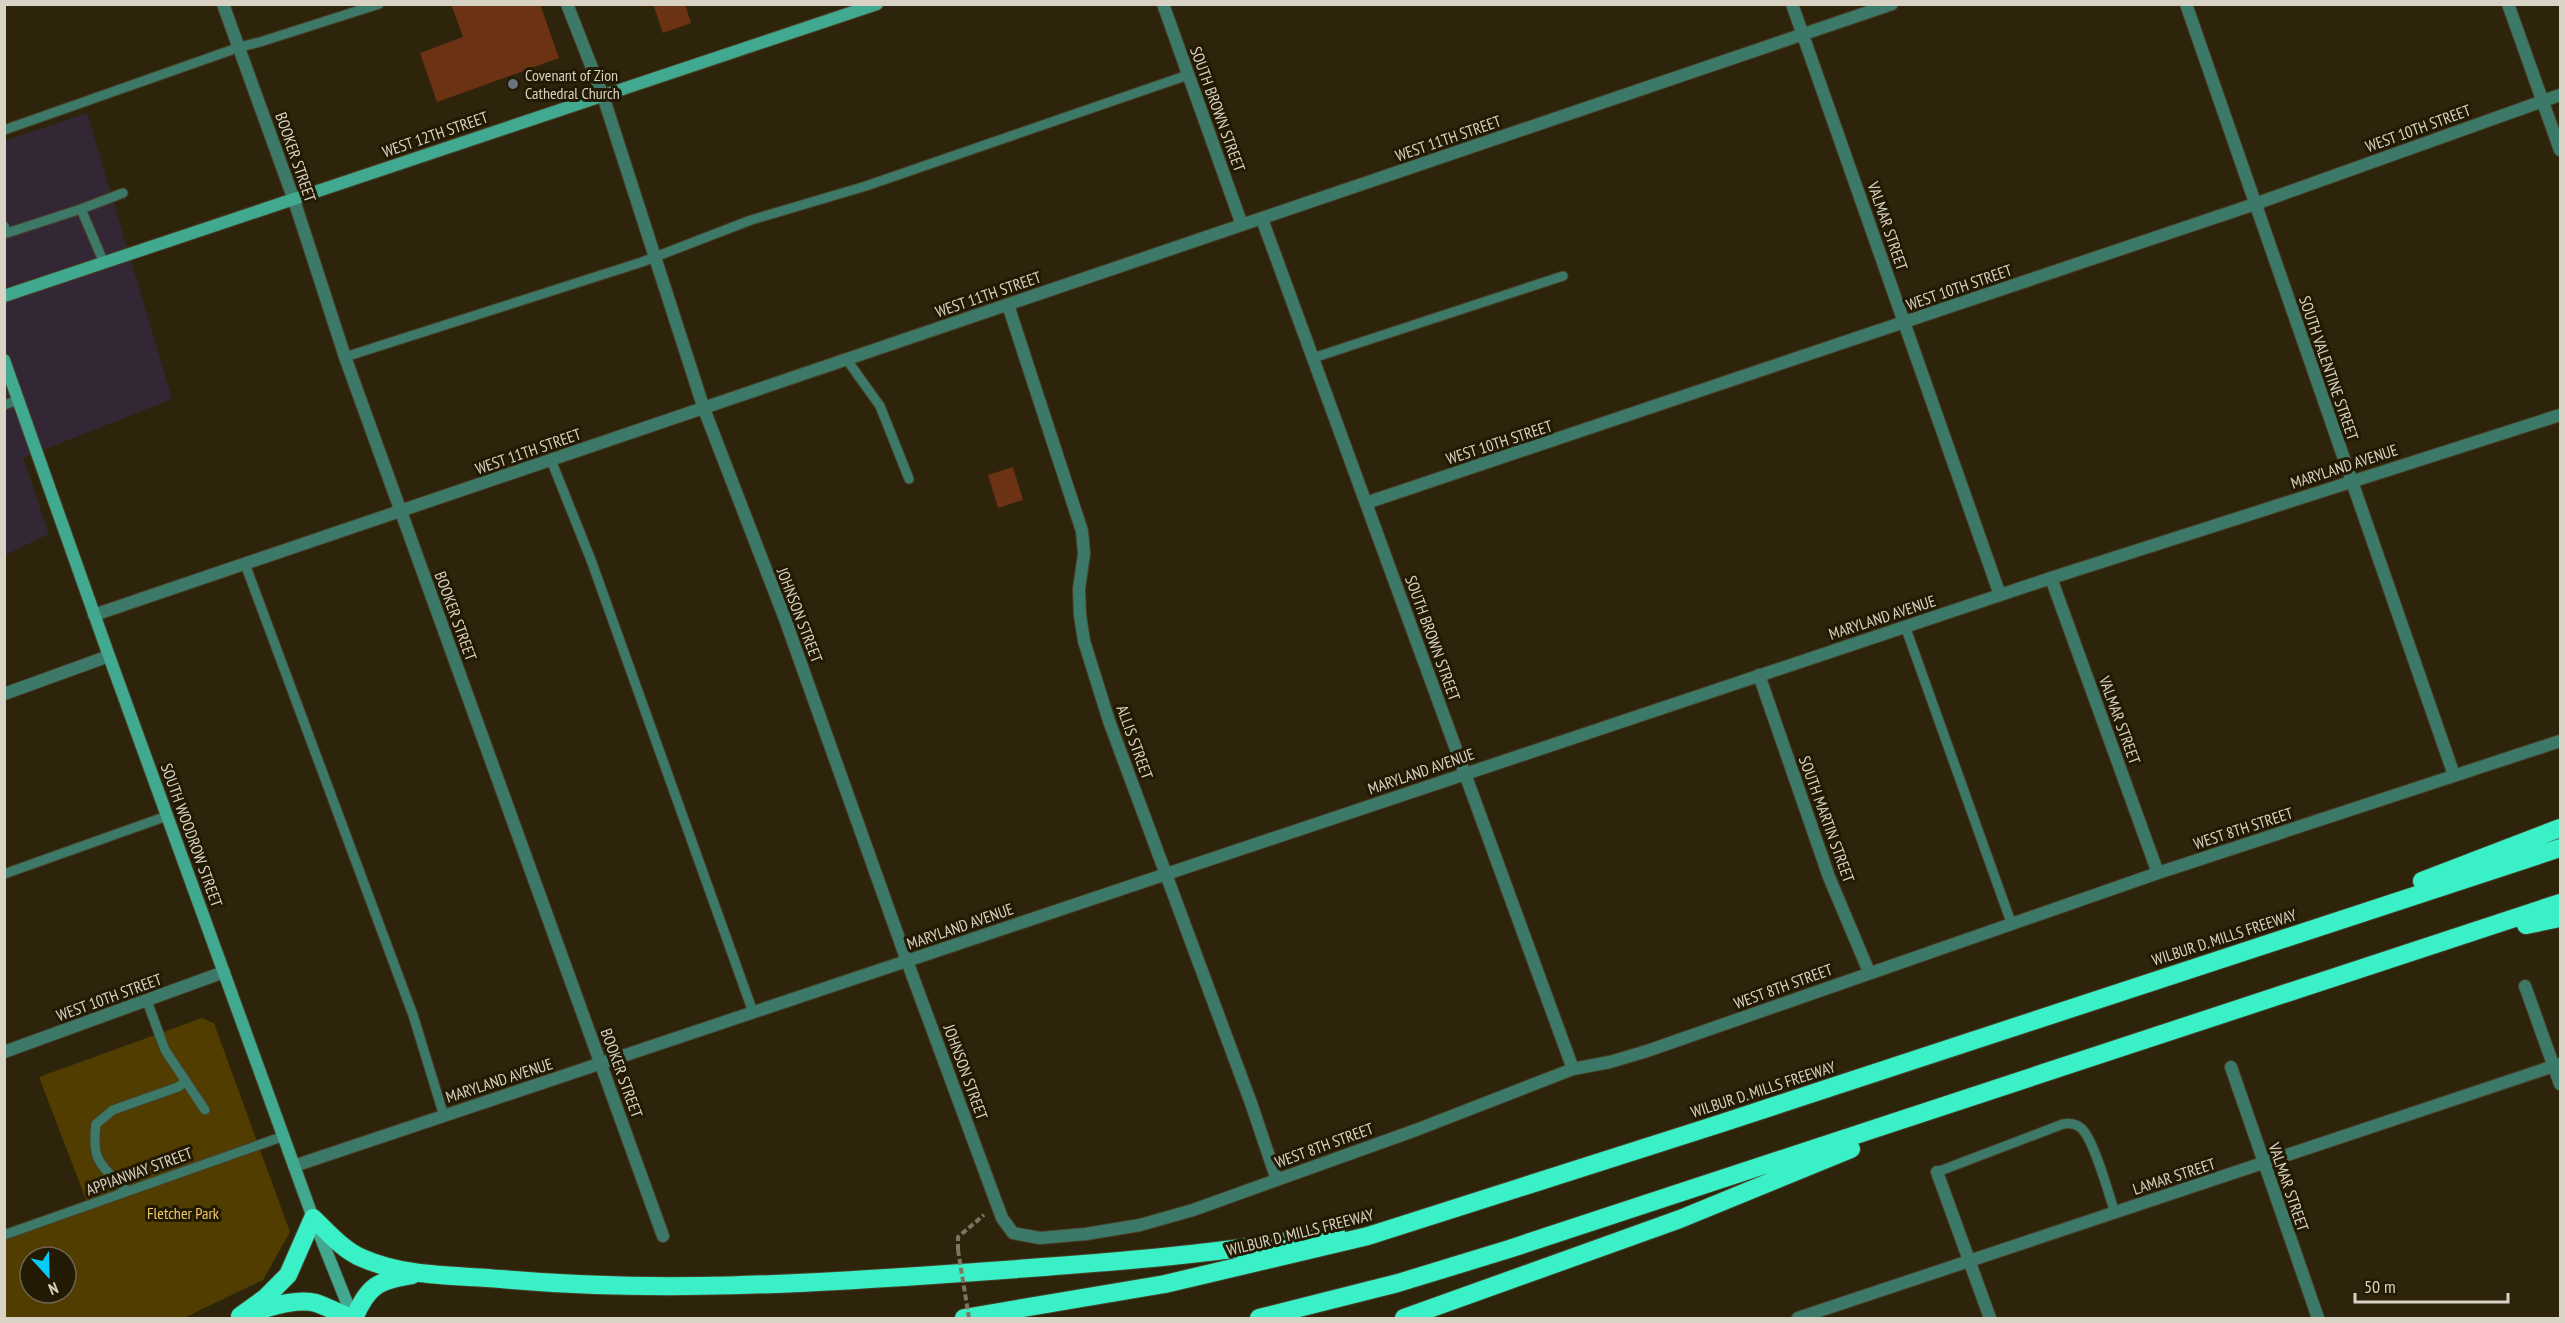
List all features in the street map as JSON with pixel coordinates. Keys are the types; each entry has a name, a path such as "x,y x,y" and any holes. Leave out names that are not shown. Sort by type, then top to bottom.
{"highway":[{"path":"2230,956 2560,828"},
{"name":"WILBUR D. MILLS FREEWAY","path":"964,1318 1165,1284 1334,1245 1441,1214 2560,848"},
{"path":"1259,1318 1377,1289 1509,1249 2560,903"},
{"path":"2428,947 2560,918"},
{"path":"1404,1318 1680,1219 1991,1092"},
{"path":"237,1317 265,1298 288,1275 313,1218 361,1258 388,1267 423,1274 554,1284 684,1286 814,1283 1155,1260 1322,1236 1441,1214"},
{"path":"237,1317 276,1305 306,1302 353,1318 363,1298 375,1285 392,1278 423,1274"}],"main road":[{"name":"WEST 12TH STREET","path":"4,296 877,4"},
{"name":"SOUTH WOODROW STREET","path":"4,360 294,1166 353,1318"}],"street":[{"name":"BOOKER STREET","path":"223,4 294,200 345,357 663,1236"},
{"name":"JOHNSON STREET","path":"567,4 603,96 704,409 785,619 996,1203 1013,1233"},
{"name":"SOUTH BROWN STREET","path":"1163,4 1242,225"},
{"name":"VALMAR STREET","path":"1792,4 2000,595"},
{"name":"WEST 11TH STREET","path":"94,615 1892,4"},
{"name":"SOUTH VALENTINE STREET","path":"2186,4 2454,775"},
{"path":"2508,4 2560,150"},
{"name":"WEST 10TH STREET","path":"1366,503 2255,204 2560,95"},
{"name":"SOUTH BROWN STREET","path":"1262,219 1573,1069"},
{"name":"ALLIS STREET","path":"1008,305 1082,531 1084,554 1079,589 1084,641 1109,722 1251,1103 1277,1180"},
{"name":"MARYLAND AVENUE","path":"294,1166 1905,626 2560,415"},
{"name":"VALMAR STREET","path":"2051,578 2158,873"},
{"path":"4,694 109,656"},
{"name":"SOUTH MARTIN STREET","path":"1759,675 1829,877 1869,972"},
{"name":"WEST 8TH STREET","path":"1013,1233 1040,1238 1086,1234 1140,1225 1193,1210 1416,1130 1573,1069 1647,1052 1770,1010 1869,972 2012,925 2158,873 2560,741"},
{"name":"WEST 10TH STREET","path":"4,1052 224,972"},
{"path":"2525,986 2557,1065 2560,1084"},
{"name":"LAMAR STREET","path":"1798,1318 2264,1165 2557,1065"},
{"name":"VALMAR STREET","path":"2231,1067 2318,1318"},
{"path":"1937,1172 1990,1318"}],"lane":[{"path":"4,130 240,47 379,4"},
{"path":"345,357 654,257 751,220 866,186 1188,75"},
{"path":"4,226 7,233 123,193"},
{"path":"81,209 104,263"},
{"path":"1313,358 1563,276"},
{"path":"847,360 880,406 909,479"},
{"path":"4,405 19,400"},
{"path":"551,460 591,560 753,1012"},
{"path":"245,564 413,1015 444,1116"},
{"path":"1905,626 2012,925"},
{"path":"4,874 167,816"},
{"path":"147,1001 165,1050 205,1110"},
{"path":"127,1191 101,1166 93,1147 96,1124 113,1110 178,1087 185,1082"},
{"path":"1937,1172 2004,1144 2071,1123 2081,1128 2089,1140 2115,1213"},
{"name":"APPIANWAY STREET","path":"4,1235 284,1136"}],"path":[{"path":"969,1318 958,1237 971,1228 996,1203"}],"shaded area":[{"path":"87,113 172,399 23,458 49,534 5,555 5,141"}],"green space":[{"name":"Fletcher Park","path":"202,1018 214,1023 290,1232 263,1280 184,1318 5,1318 5,1236 88,1205 39,1077"}],"building":[{"path":"451,4 540,4 559,58 437,102 420,53 463,37"},
{"path":"653,4 685,4 691,23 663,33"},
{"path":"1013,467 1023,500 998,508 988,475"}],"place":[{"name":"Covenant of Zion Cathedral Church","path":"513,84"}]}
